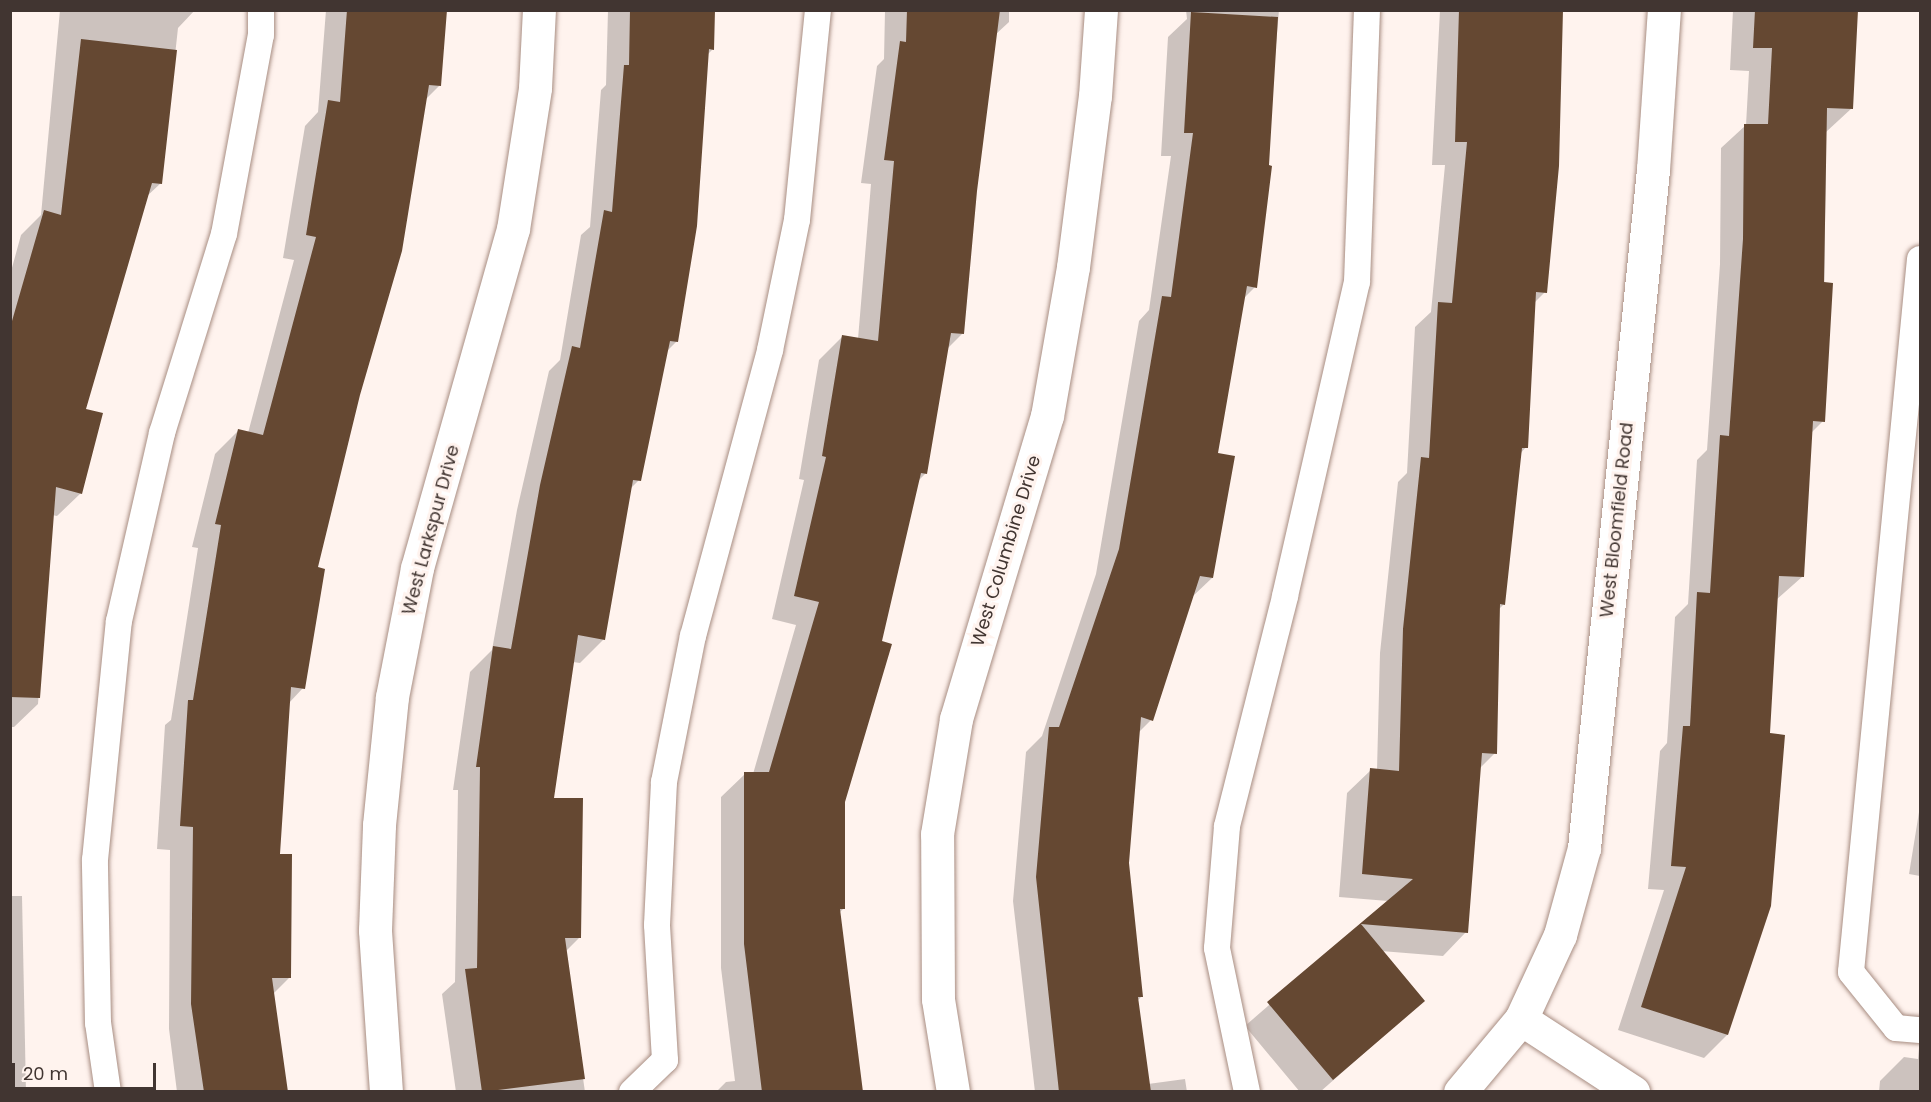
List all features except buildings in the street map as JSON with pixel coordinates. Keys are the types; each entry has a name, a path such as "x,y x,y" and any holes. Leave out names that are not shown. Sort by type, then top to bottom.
{"street":[{"name":"West Larkspur Drive","path":"386,1092 375,930 379,825 392,697 417,568 513,229 535,88 539,10"},
{"name":"West Columbine Drive","path":"953,1092 938,999 937,834 956,719 1047,416 1073,267 1101,10"},
{"name":"West Bloomfield Road","path":"1460,1092 1521,1019 1560,935 1584,849 1653,170 1664,10"},
{"path":"1521,1019 1633,1092"}],"lane":[{"path":"108,1092 98,1023 95,860 119,621 162,433 224,234 261,34 261,10"},
{"path":"632,1092 665,1060 657,925 664,782 693,636 770,350 797,220 818,10"},
{"path":"1247,1092 1218,948 1227,826 1285,596 1357,282 1367,10"},
{"path":"1920,259 1851,972 1896,1028 1920,1030"}]}
